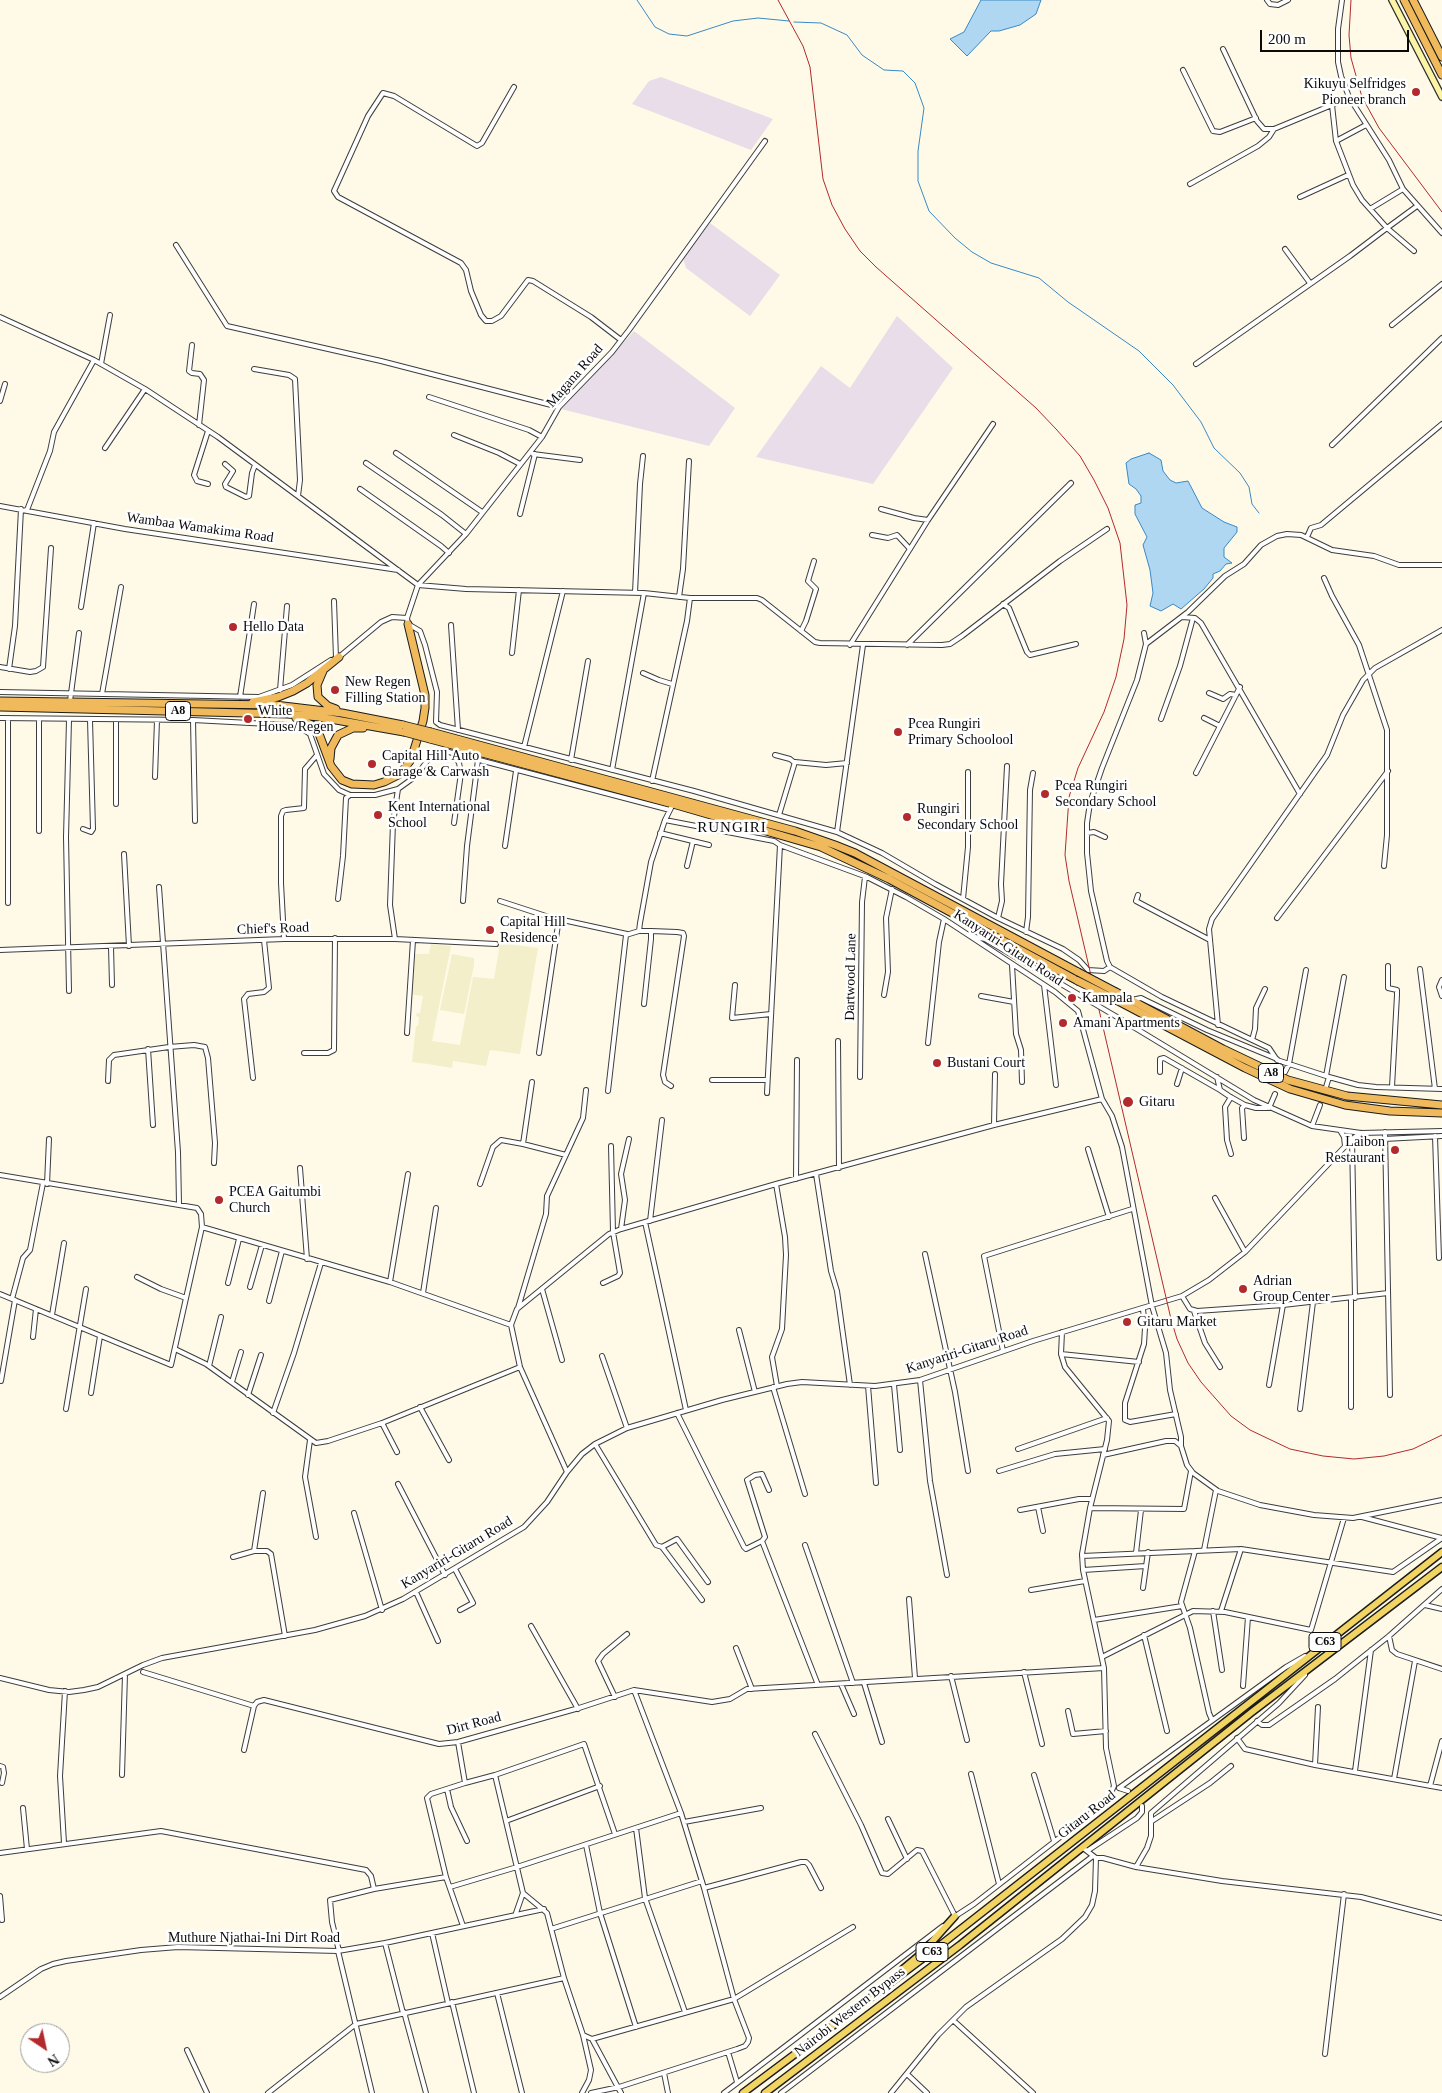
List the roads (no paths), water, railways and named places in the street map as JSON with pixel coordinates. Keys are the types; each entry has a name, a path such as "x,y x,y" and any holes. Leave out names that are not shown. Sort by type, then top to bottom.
{"highway":[{"path":"1404,0 1442,75"},
{"path":"1413,0 1442,57"},
{"path":"288,714 306,721 318,731 331,766 342,780 352,784 374,785 392,778 406,767 413,753 423,721 425,695 408,621"},
{"path":"210,704 248,702 278,697 307,683 338,657"},
{"path":"325,669 320,677 316,691 323,703 379,720"},
{"name":"A8","path":"0,701 71,698 158,699 210,704 275,706 342,713 379,720 403,729 813,837 854,854 1248,1062 1303,1085 1347,1096 1442,1105"},
{"name":"A8","path":"0,707 288,714 403,729"},
{"path":"331,766 331,748 338,735 353,728 385,728"},
{"name":"A8","path":"431,735 671,807 821,847 889,880 1245,1068 1290,1089 1345,1105 1390,1111 1442,1113"}],"main road":[{"path":"1392,0 1442,97"},
{"name":"Gitaru Road","path":"743,2093 869,2000 1442,1552"},
{"name":"Gitaru Road","path":"1092,1841 1319,1660 1442,1567"},
{"name":"Nairobi Western Bypass","path":"765,2093 1085,1850 1092,1841"},
{"path":"869,2000 921,1954 955,1916"}],"street":[{"path":"1267,0 1274,5 1288,0"},
{"path":"1342,0 1338,29 1338,62 1349,97 1389,160 1403,189 1442,233"},
{"path":"1223,49 1256,118 1264,130 1274,129 1349,97"},
{"path":"1183,70 1214,130 1220,132 1256,118"},
{"path":"514,87 482,143 477,146 394,96 383,93 368,116 334,191 338,196 461,263 467,273 471,291 481,315 486,321 492,321 501,316 528,280 533,281 591,317 621,340"},
{"path":"1332,105 1336,141 1348,175 1362,200 1387,228 1414,251"},
{"path":"1336,141 1366,125"},
{"path":"1190,184 1258,146 1269,137 1274,129"},
{"name":"Magana Road","path":"408,621 418,585 466,534 542,437 560,407 621,340 765,141"},
{"path":"1300,197 1348,175"},
{"path":"1370,209 1403,189"},
{"path":"1196,364 1417,206"},
{"path":"176,245 226,326 381,362 560,407"},
{"path":"1285,249 1310,283"},
{"path":"1392,325 1442,284"},
{"path":"101,364 110,315"},
{"path":"0,319 94,360 145,389 208,431 418,585 644,593 690,598 757,598 815,642 864,645 942,645 950,644 1107,529"},
{"path":"1332,445 1442,338"},
{"path":"192,345 189,371 202,375 204,380 199,425"},
{"path":"27,510 50,451 54,432 94,360"},
{"path":"254,369 293,376 295,380 300,480 298,496"},
{"path":"0,401 5,384"},
{"path":"105,448 145,389"},
{"path":"429,397 529,430 542,437"},
{"path":"850,644 928,520 993,424"},
{"path":"1307,537 1311,528 1321,524 1442,424"},
{"path":"208,431 194,476 196,481 208,484"},
{"path":"454,435 499,453 520,464"},
{"path":"396,453 482,512"},
{"path":"528,453 580,460"},
{"path":"520,514 535,454"},
{"path":"634,593 643,456"},
{"path":"679,597 683,569 689,461"},
{"path":"366,463 442,514 466,534"},
{"path":"225,464 233,471 226,487 246,497 249,496 255,465"},
{"path":"907,645 1071,483"},
{"path":"360,489 449,553"},
{"name":"Wambaa Wamakima Road","path":"0,506 398,570"},
{"path":"9,669 15,626 21,509"},
{"path":"881,509 928,520"},
{"path":"81,607 94,522"},
{"path":"872,534 888,538 896,535 910,549"},
{"path":"1146,644 1182,617 1225,576 1244,564 1261,545 1277,536 1288,534 1307,537 1332,550 1374,556 1399,565 1424,563 1442,565"},
{"path":"0,667 30,672 42,667 51,548"},
{"path":"801,631 816,588 808,581 814,561"},
{"path":"1324,578 1359,645 1387,730 1387,835 1384,866"},
{"path":"102,694 121,587"},
{"path":"512,652 519,590"},
{"path":"524,747 563,591"},
{"path":"612,770 644,593"},
{"path":"652,781 672,684 688,621 690,598"},
{"path":"334,601 338,657"},
{"path":"240,697 254,604"},
{"path":"1003,604 1009,608 1027,652 1030,655 1076,644"},
{"path":"280,690 286,606"},
{"path":"0,692 71,698 102,694 158,699 258,697 280,690 303,679 323,664 338,657 380,622 392,617 408,621 420,631 426,645 436,692 436,722 440,726 612,770 836,832 882,853 998,918 1063,948 1079,960 1088,970 1104,971 1110,967"},
{"path":"1182,617 1193,618 1202,623 1300,794"},
{"path":"1161,719 1180,666 1193,618"},
{"path":"451,626 458,730"},
{"path":"1218,1025 1210,940 1210,927 1215,915 1327,755 1351,698 1369,673 1388,659 1442,630"},
{"path":"71,698 79,633"},
{"path":"1144,633 1146,644 1131,698 1102,768 1090,803 1086,853 1091,891 1107,961 1110,967 1162,997 1270,1048 1277,1060"},
{"path":"836,832 864,645"},
{"path":"571,760 588,661"},
{"path":"643,673 672,684"},
{"path":"1196,774 1240,687"},
{"path":"1209,693 1224,699 1230,694 1236,695"},
{"path":"218,712 218,721"},
{"path":"251,723 252,714"},
{"path":"0,718 193,720 288,725 302,728 312,737 324,774 339,790 350,795 375,795 398,789 416,776 431,756 438,752 453,753 516,771 671,807 651,862 639,931"},
{"path":"8,718 8,904"},
{"path":"1204,718 1220,726"},
{"path":"39,719 39,832"},
{"path":"69,720 66,837 69,991"},
{"path":"83,829 91,832 93,829 90,720"},
{"path":"116,720 116,804"},
{"path":"155,778 157,720"},
{"path":"193,720 195,821"},
{"path":"453,753 459,762 461,773 454,823"},
{"path":"284,939 281,882 281,816 283,811 304,808 306,766 317,755"},
{"path":"775,755 787,758 795,763 803,762 826,765 847,763"},
{"path":"462,901 478,760"},
{"path":"779,815 795,763"},
{"path":"998,918 1002,901 1001,884 1007,766"},
{"path":"505,846 516,771"},
{"path":"1277,918 1388,771"},
{"path":"963,899 968,847 968,772"},
{"path":"1026,932 1028,917 1030,790 1033,773"},
{"path":"374,785 375,795"},
{"path":"395,939 390,905 392,823 398,789"},
{"path":"338,899 343,856 346,798 350,795"},
{"name":"Kanyariri-Gitaru Road","path":"665,820 774,841 780,845 865,877 944,919 1044,985 1078,1011 1102,1099 1112,1116 1122,1147 1132,1209 1152,1306 1166,1353 1170,1390 1181,1437 1180,1446 1191,1471"},
{"path":"1087,833 1094,832 1105,837"},
{"path":"660,833 709,845"},
{"path":"687,866 693,841"},
{"path":"767,1093 780,845"},
{"path":"124,854 128,946"},
{"name":"Dartwood Lane","path":"860,1077 862,902 865,877"},
{"path":"159,887 178,1152 179,1204"},
{"path":"884,995 888,972 886,918 892,890"},
{"path":"1138,894 1136,901 1210,940"},
{"path":"500,901 559,918 627,934 639,931 683,933 663,1075 665,1082 671,1086"},
{"path":"539,1053 559,918"},
{"path":"928,1043 939,942 944,919"},
{"path":"974,926 985,939 1269,1108 1312,1126 1340,1131 1361,1133 1442,1131"},
{"path":"644,1004 650,959 651,931"},
{"path":"608,1091 627,934"},
{"path":"969,936 985,939"},
{"path":"304,1053 328,1053 334,1050 335,938"},
{"name":"Chief's Road","path":"0,950 335,938 496,944"},
{"path":"253,1078 244,999 248,994 264,992 269,988 264,940"},
{"path":"407,1033 413,940"},
{"path":"111,947 112,985"},
{"path":"1012,965 1016,1034 1021,1050 1022,1082"},
{"path":"1388,966 1388,988 1396,990 1397,995 1392,1087"},
{"path":"1420,969 1435,1089"},
{"path":"1285,1072 1289,1064 1306,970"},
{"path":"1326,1087 1344,977"},
{"path":"1442,980 1439,987 1442,996"},
{"path":"735,985 732,1018 771,1014"},
{"path":"1044,985 1056,1085"},
{"path":"1252,1040 1255,1029 1256,1008 1265,989"},
{"path":"981,996 1014,1002"},
{"path":"1130,1000 1140,998 1147,1000 1207,1030 1277,1060 1358,1085 1442,1089"},
{"path":"838,1041 839,1168"},
{"path":"108,1081 110,1057 148,1049 169,1047 194,1045 203,1046 207,1049 215,1143 214,1163"},
{"path":"148,1049 152,1125"},
{"path":"1160,1072 1162,1058 1245,1105 1256,1108 1269,1108"},
{"path":"796,1179 797,1060"},
{"path":"1177,1084 1182,1068"},
{"path":"994,1125 995,1074"},
{"path":"1217,1078 1220,1090"},
{"path":"712,1080 768,1080"},
{"path":"523,1144 532,1082"},
{"path":"567,1472 520,1367 511,1325 546,1214 547,1196 583,1118 586,1090"},
{"path":"1269,1108 1275,1094"},
{"path":"1231,1097 1226,1107 1227,1140 1231,1154"},
{"path":"517,1309 613,1232 621,1229 776,1184 994,1125 1102,1099"},
{"path":"1244,1138 1242,1108 1245,1105"},
{"path":"1312,1126 1320,1105"},
{"path":"662,1120 648,1221 686,1410"},
{"path":"1340,1131 1344,1137 1344,1146"},
{"path":"1385,1132 1390,1395"},
{"name":"Kanyariri-Gitaru Road","path":"0,1678 49,1690 64,1691 98,1687 143,1664 162,1658 285,1636 338,1624 382,1610 416,1592 524,1527 548,1502 567,1472 582,1454 595,1444 627,1428 686,1410 802,1382 868,1386 920,1380 1062,1332 1182,1296 1209,1280 1244,1252 1344,1146 1361,1133"},
{"path":"1436,1136 1439,1258"},
{"path":"1384,1139 1442,1136"},
{"path":"1,1381 13,1299 23,1258 30,1250 45,1184 49,1139"},
{"path":"621,1229 625,1200 621,1174 628,1139"},
{"path":"1351,1407 1353,1298 1352,1139"},
{"path":"480,1184 496,1144 503,1140 566,1155"},
{"path":"603,1283 618,1276 620,1273 613,1232 611,1146"},
{"path":"1088,1149 1109,1216"},
{"path":"300,1168 307,1259"},
{"path":"390,1282 408,1174"},
{"path":"816,1174 831,1271 837,1291 850,1385"},
{"path":"0,1176 179,1204 199,1210 202,1227 171,1365 0,1294"},
{"path":"776,1184 785,1237 786,1255 782,1329 772,1357 775,1387 805,1494"},
{"path":"1215,1198 1244,1252"},
{"path":"423,1293 436,1208"},
{"path":"1003,1351 984,1256 1132,1209"},
{"path":"202,1227 390,1282 511,1325"},
{"path":"228,1283 239,1239"},
{"path":"52,1315 64,1243"},
{"path":"250,1287 262,1245"},
{"path":"269,1301 282,1251"},
{"path":"925,1254 950,1370 968,1471"},
{"path":"273,1413 294,1353 321,1263"},
{"path":"137,1277 160,1289 186,1298"},
{"path":"66,1409 86,1289"},
{"path":"542,1289 562,1360"},
{"path":"1194,1311 1283,1305 1388,1293"},
{"path":"1182,1296 1187,1306 1194,1311 1205,1343 1220,1367"},
{"path":"1300,1409 1312,1302"},
{"path":"1269,1385 1283,1305"},
{"path":"33,1337 36,1309"},
{"path":"1143,1309 1144,1336 1125,1403 1125,1420 1130,1422 1176,1414"},
{"path":"209,1366 221,1317"},
{"path":"739,1330 755,1392"},
{"path":"1062,1332 1061,1354 1068,1372 1107,1418 1109,1423 1082,1544 1082,1556 1083,1570 1104,1668 1106,1748 1116,1787"},
{"path":"91,1393 100,1336"},
{"path":"175,1349 209,1366 310,1440 322,1443 382,1422 520,1367"},
{"path":"232,1382 241,1352"},
{"path":"1061,1354 1138,1362"},
{"path":"248,1395 261,1355"},
{"path":"602,1356 627,1428"},
{"path":"920,1380 930,1481 947,1574"},
{"path":"894,1384 900,1450"},
{"path":"868,1386 876,1484"},
{"path":"420,1407 449,1460"},
{"path":"677,1413 744,1547 750,1548 765,1537 747,1480 755,1475 762,1474 769,1490"},
{"path":"1018,1449 1107,1418"},
{"path":"382,1422 397,1452"},
{"path":"310,1440 305,1477 316,1537"},
{"path":"1103,1455 1171,1440 1180,1446"},
{"path":"595,1444 652,1540 659,1547 662,1547 702,1600"},
{"path":"999,1471 1055,1454 1104,1449"},
{"path":"1090,1508 1184,1509 1191,1471 1216,1490 1260,1504 1314,1515 1344,1518 1361,1517 1442,1500"},
{"path":"398,1484 445,1575"},
{"path":"1204,1550 1216,1490"},
{"path":"254,1551 263,1493"},
{"path":"1020,1510 1079,1499 1092,1499"},
{"path":"1038,1507 1043,1531"},
{"path":"1136,1553 1141,1510"},
{"path":"354,1513 382,1610"},
{"path":"1361,1517 1442,1538"},
{"path":"1102,1657 1186,1613 1197,1611 1213,1610 1311,1630 1344,1518"},
{"path":"662,1547 677,1538 708,1582"},
{"path":"1082,1556 1241,1549 1395,1572 1442,1538"},
{"path":"762,1541 818,1685"},
{"path":"805,1545 853,1683"},
{"path":"1221,1612 1241,1549"},
{"path":"233,1557 254,1551 267,1551 271,1554 285,1636"},
{"path":"1195,1551 1182,1596 1182,1606 1186,1613 1212,1720"},
{"path":"1143,1588 1148,1552"},
{"path":"1083,1570 1146,1566"},
{"path":"455,1569 473,1603 460,1610"},
{"path":"1031,1590 1086,1581"},
{"path":"1257,1721 1262,1725 1269,1724 1335,1679 1389,1636 1442,1589"},
{"path":"416,1592 438,1641"},
{"path":"909,1599 915,1678"},
{"path":"1424,1605 1442,1609"},
{"path":"1094,1620 1182,1606"},
{"path":"1213,1610 1222,1670"},
{"path":"1243,1686 1248,1617"},
{"path":"531,1626 578,1709"},
{"path":"615,1697 598,1661 603,1654 627,1634"},
{"path":"1144,1635 1167,1732"},
{"path":"1389,1636 1393,1652 1442,1669"},
{"path":"736,1648 754,1689 1104,1668"},
{"path":"1355,1771 1372,1649"},
{"path":"724,2093 1108,1800 1116,1787 1286,1667 1312,1653"},
{"path":"1319,1660 1279,1703 1151,1813 1140,1814 1085,1850 1095,1857 1136,1867 1222,1881 1344,1894 1442,1918"},
{"path":"1394,1779 1415,1661"},
{"name":"Dirt Road","path":"143,1672 254,1706 257,1702 264,1700 439,1744 458,1742 578,1709 634,1690 712,1702 730,1699 739,1693 754,1689"},
{"path":"1024,1672 1042,1744"},
{"path":"122,1775 125,1674"},
{"path":"951,1676 967,1740"},
{"path":"864,1682 882,1742"},
{"path":"841,1684 854,1714"},
{"path":"591,2093 619,2087 728,2052 745,2046 749,2038 734,1999 684,1822 634,1690"},
{"path":"64,1691 60,1776 64,1844"},
{"path":"244,1750 254,1706"},
{"path":"1316,1765 1318,1707"},
{"path":"1068,1711 1073,1734 1106,1731"},
{"path":"815,1734 861,1825 882,1873 888,1874 917,1850 924,1853 955,1916"},
{"path":"1237,1738 1245,1749 1316,1765 1442,1788"},
{"path":"1430,1786 1442,1741"},
{"path":"458,1742 465,1783"},
{"path":"463,1926 446,1877 427,1798 431,1794 495,1775 584,1744 615,1834"},
{"path":"0,1766 3,1768 4,1773 2,1783"},
{"path":"1152,1821 1210,1783 1232,1766"},
{"path":"971,1774 999,1884"},
{"path":"495,1775 523,1893 516,1914"},
{"path":"1034,1775 1054,1841"},
{"path":"506,1821 600,1786"},
{"path":"1116,1787 1128,1791"},
{"path":"447,1789 451,1807 467,1841"},
{"path":"1140,1814 1142,1806"},
{"path":"23,1808 27,1849"},
{"path":"684,1822 761,1808"},
{"path":"450,1887 681,1813"},
{"path":"1136,1867 1147,1848 1151,1836 1151,1813"},
{"path":"888,1819 906,1859"},
{"path":"636,1828 645,1898 685,2012"},
{"path":"0,1853 140,1832 171,1832 366,1870 371,1876 374,1889"},
{"path":"586,1845 600,1913 636,2026"},
{"path":"781,2093 1095,1857"},
{"path":"891,2093 938,2035 966,2008 1062,1939 1085,1917 1092,1905 1095,1891 1095,1857"},
{"path":"704,1888 801,1862 806,1862 809,1865 821,1888"},
{"path":"372,2093 338,1951 330,1913 330,1900 374,1889 446,1877"},
{"path":"551,1929 702,1881"},
{"path":"523,1893 547,1913 564,1978 583,2035 591,2070 589,2080 582,2093"},
{"path":"1325,2054 1344,1894"},
{"path":"0,1896 2,1920"},
{"name":"Muthure Njathai-Ini Dirt Road","path":"0,1997 41,1969 53,1964 141,1950 178,1947 338,1951 385,1943 544,1909"},
{"path":"592,2040 734,1999 853,1927"},
{"path":"432,1933 474,2093"},
{"path":"964,1942 967,1952"},
{"path":"385,1943 426,2093"},
{"path":"268,2093 356,2024 564,1978"},
{"path":"497,1992 522,2093"},
{"path":"954,2021 1032,2093"},
{"path":"583,2035 592,2040 621,2093"},
{"path":"187,2050 207,2093"},
{"path":"728,2052 738,2082"},
{"path":"664,2073 668,2093"},
{"path":"907,2074 927,2093"}],"water":[{"path":"981,0 1041,0 1036,14 1020,25 999,31 991,31 967,56 950,39 964,32"},
{"path":"1149,453 1161,460 1163,471 1170,480 1176,483 1188,481 1202,508 1224,522 1237,527 1237,532 1224,548 1224,557 1232,563 1226,564 1220,571 1213,574 1213,578 1204,589 1181,609 1173,604 1161,611 1150,606 1153,593 1150,570 1143,545 1147,537 1135,514 1135,505 1141,503 1141,496 1129,484 1126,463 1131,459"}],"waterway":[{"path":"637,0 655,27 669,34 687,36 733,21 758,18 789,21"},
{"path":"794,22 821,23 847,35 862,55 884,70 903,71 915,83 924,108 918,151 918,181 929,211 955,238 972,252 991,263 1039,278 1068,302 1139,351 1173,385 1201,422 1214,448 1240,473 1249,487 1252,504 1259,513"}],"railway":[{"path":"778,0 803,46 810,67 823,179 832,205 845,229 860,251 876,267 1036,408 1080,456 1108,508 1120,543 1127,605 1124,639 1116,677 1104,712 1078,768 1069,797 1065,855 1069,881 1171,1319 1177,1339 1188,1363 1201,1382 1231,1416 1250,1430 1290,1449 1323,1456 1354,1459 1384,1456 1413,1449 1442,1435"},
{"path":"1351,0 1349,35 1351,58 1362,97 1379,128 1442,212"}],"place":[{"name":"Kikuyu Selfridges Pioneer branch","path":"1416,92"},
{"name":"Hello Data","path":"233,627"},
{"name":"New Regen Filling Station","path":"335,690"},
{"name":"White House/Regen","path":"248,719"},
{"name":"Pcea Rungiri Primary Schoolool","path":"898,732"},
{"name":"Capital Hill Auto Garage & Carwash","path":"372,764"},
{"name":"Pcea Rungiri Secondary School","path":"1045,794"},
{"name":"Kent International School","path":"378,815"},
{"name":"Rungiri Secondary School","path":"907,817"},
{"name":"Capital Hill Residence","path":"490,930"},
{"name":"Kampala","path":"1072,998"},
{"name":"Amani Apartments","path":"1063,1023"},
{"name":"Bustani Court","path":"937,1063"},
{"name":"Gitaru","path":"1128,1102"},
{"name":"Laibon Restaurant","path":"1395,1150"},
{"name":"PCEA Gaitumbi Church","path":"219,1200"},
{"name":"Adrian Group Center","path":"1243,1289"},
{"name":"Gitaru Market","path":"1127,1322"}],"district":[{"name":"RUNGIRI","path":"732,828"}]}
